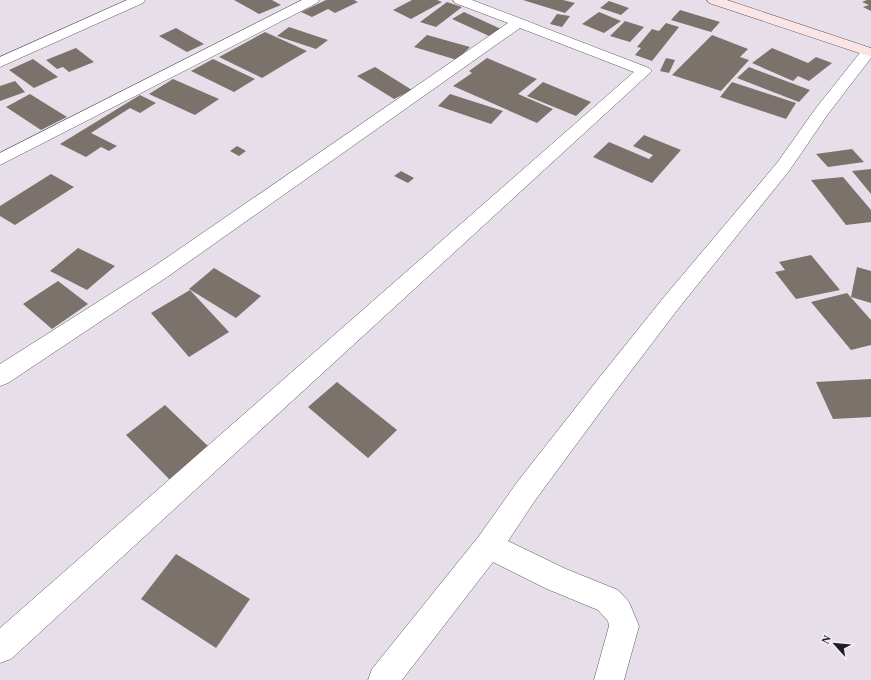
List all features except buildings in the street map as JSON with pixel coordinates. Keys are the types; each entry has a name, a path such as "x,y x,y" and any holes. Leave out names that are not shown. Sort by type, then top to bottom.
{"main road":[{"path":"714,0 869,52"}],"street":[{"path":"0,160 312,0"},
{"path":"0,648 644,71 519,22 481,3 460,0"},
{"path":"0,63 133,1"},
{"path":"0,376 163,270 519,22"},
{"path":"383,680 489,546 527,490 607,385 783,167 822,110 869,52"},
{"path":"489,546 557,579 608,600 619,612 624,626 610,680"}]}
